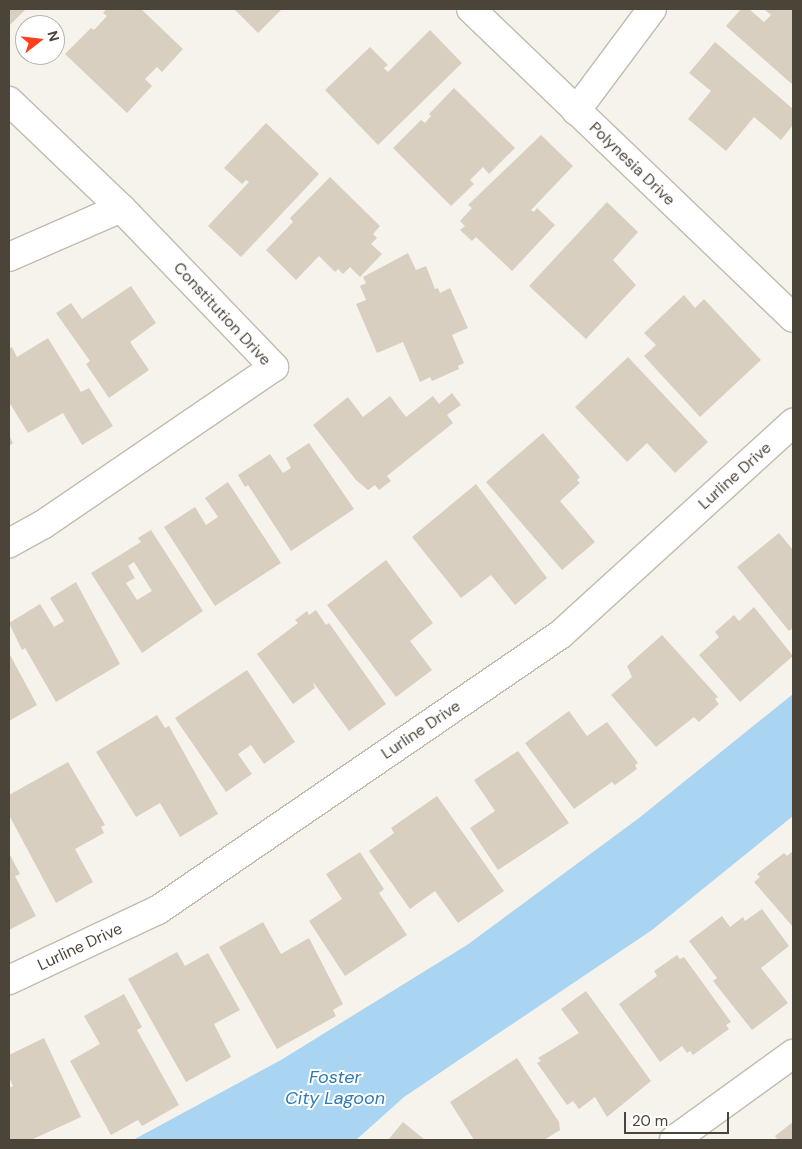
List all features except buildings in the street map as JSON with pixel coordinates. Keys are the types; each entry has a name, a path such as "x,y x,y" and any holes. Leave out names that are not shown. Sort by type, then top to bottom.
{"street":[{"name":"Polynesia Drive","path":"471,9 793,318"},
{"path":"576,111 652,9"},
{"name":"Constitution Drive","path":"9,100 121,208 274,368 42,525 9,542"},
{"path":"9,257 121,208"},
{"name":"Lurline Drive","path":"9,980 158,910 561,634 793,422"},
{"path":"674,1140 793,1054"}],"water":[{"name":"Foster City Lagoon","path":"793,694 793,816 652,930 404,1097 356,1140 133,1140 281,1060 467,945 639,818"}]}
